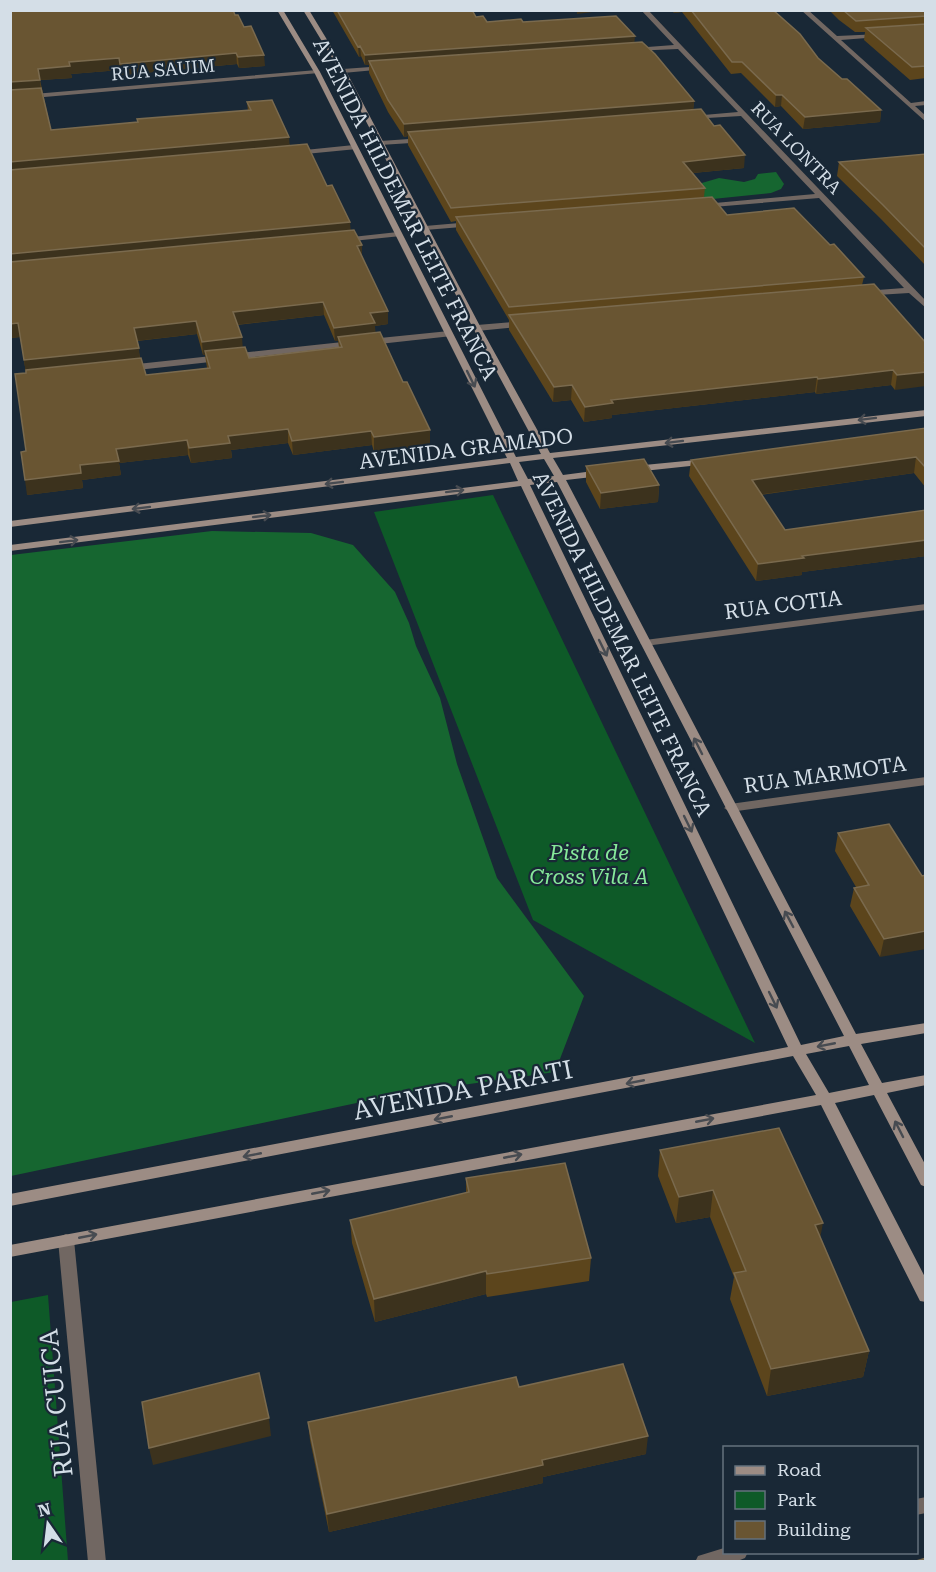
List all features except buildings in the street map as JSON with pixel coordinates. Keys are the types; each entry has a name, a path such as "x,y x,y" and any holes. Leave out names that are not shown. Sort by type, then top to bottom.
{"street":[{"name":"AVENIDA HILDEMAR LEITE FRANCA","path":"280,10 317,72 524,482 797,1051 825,1098 926,1296"},
{"name":"AVENIDA HILDEMAR LEITE FRANCA","path":"306,10 343,71 477,328 559,477 926,1181"},
{"name":"RUA LONTRA","path":"644,10 926,306"},
{"path":"804,10 926,120"},
{"path":"835,38 892,34"},
{"path":"622,51 680,47"},
{"path":"343,71 390,68"},
{"name":"RUA SAUIM","path":"10,99 317,72"},
{"path":"909,105 926,103"},
{"path":"684,119 743,114"},
{"path":"380,143 439,139"},
{"path":"283,154 354,147"},
{"path":"693,207 821,196"},
{"path":"425,228 483,223"},
{"path":"328,241 398,234"},
{"path":"852,295 910,290"},
{"path":"477,328 536,323"},
{"path":"117,369 449,334"},
{"name":"AVENIDA GRAMADO","path":"10,524 511,460 926,413"},
{"path":"618,471 713,461"},
{"name":"AVENIDA GRAMADO","path":"10,548 606,472"},
{"name":"RUA COTIA","path":"645,643 926,607"},
{"name":"RUA MARMOTA","path":"730,808 926,781"},
{"name":"AVENIDA PARATI","path":"10,1200 852,1040 926,1028"},
{"path":"10,1251 926,1080"},
{"name":"RUA CUICA","path":"66,1240 97,1562"},
{"path":"704,1562 732,1554"}],"green space":[{"path":"776,172 784,184 781,189 771,193 703,200 695,185 719,178 744,182 755,179 758,174"},
{"name":"Pista de Cross Vila A","path":"493,495 755,1043 533,920 374,512"},
{"path":"212,531 311,533 353,545 395,592 440,698 457,764 497,878 584,996 555,1072 399,1094 11,1176 11,555"},
{"path":"48,1295 68,1561 11,1561 11,1302"}]}
